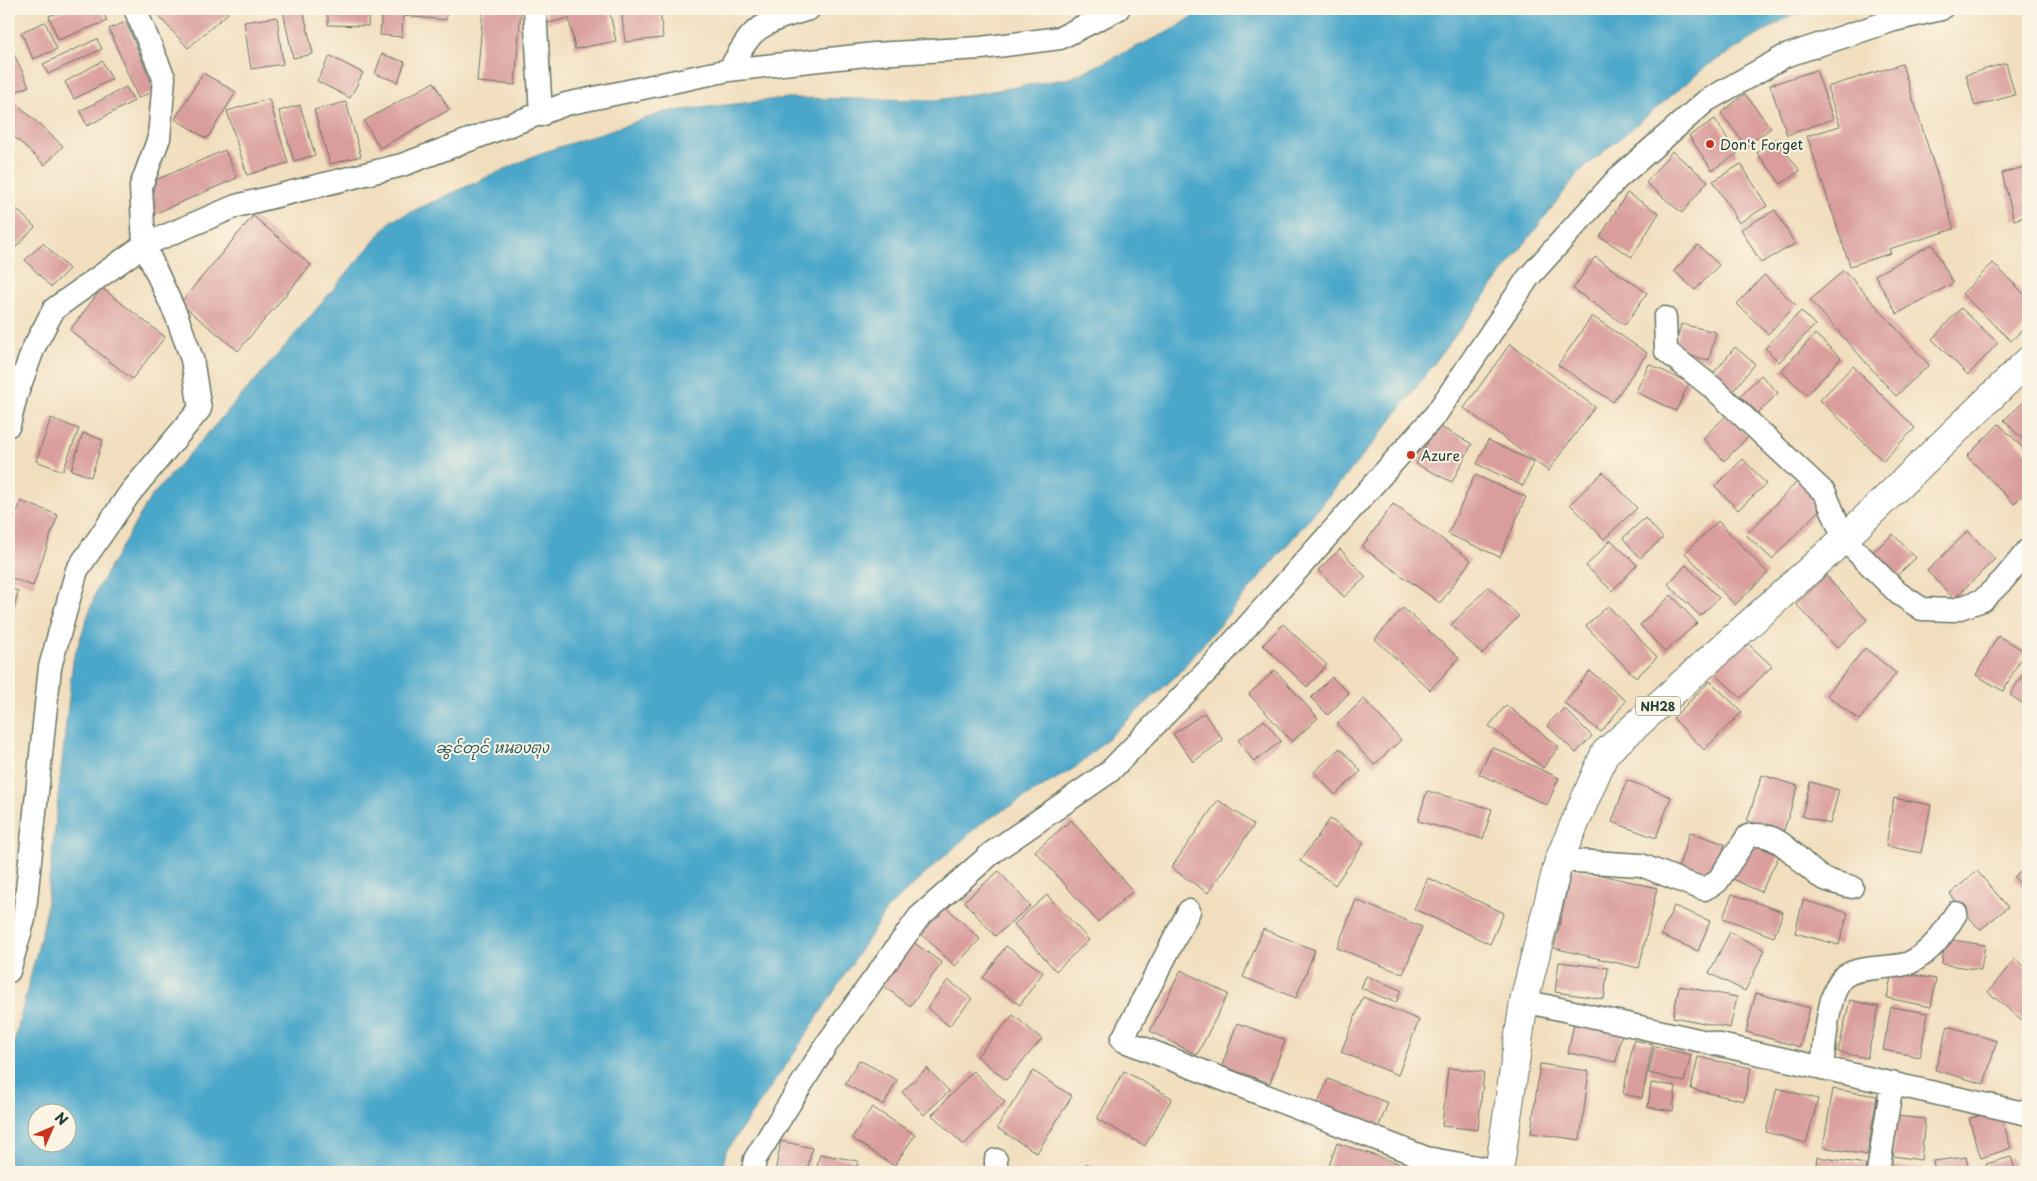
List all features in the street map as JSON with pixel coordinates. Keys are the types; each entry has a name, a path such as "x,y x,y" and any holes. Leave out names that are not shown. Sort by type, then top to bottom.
{"highway":[{"name":"NH28","path":"1499,1172 1524,1001 1559,860 1605,753 1844,539 2028,361"}],"street":[{"path":"9,971 24,919 50,667 77,570 130,493 200,409 192,359 177,317 144,245 141,186 159,138 164,78 135,9"},
{"path":"536,9 541,115"},
{"path":"729,70 745,44 759,29 778,18 809,9"},
{"path":"9,425 16,396 34,347 54,309 144,245 236,206 402,165 541,115 566,104 729,70 875,54 981,48 1060,38 1118,9"},
{"path":"753,1172 755,1159 826,1045 919,917 994,852 1109,772 1212,666 1436,414 1528,278 1617,179 1706,101 1785,56 1894,20 1941,9"},
{"path":"1665,318 1666,351 1713,388 1825,493 1844,539 1898,593 1922,609 1954,610 1983,600 2004,579 2028,550"},
{"path":"1559,860 1641,864 1689,884 1704,888 1717,882 1748,836 1758,834 1775,839 1820,876 1852,887"},
{"path":"1190,911 1122,1040 1426,1158 1499,1172"},
{"path":"1822,1068 1830,1008 1840,980 1851,972 1888,968 1909,963 1936,942 1956,913"},
{"path":"1524,1001 2028,1114"},
{"path":"1878,1172 1892,1083"}],"water":[{"name":"ၼွင်တုင် หนองตุง","path":"1203,9 1811,9 1788,17 1707,66 1578,173 1377,439 1176,676 1076,767 980,824 887,909 793,1055 726,1151 722,1172 9,1172 9,1063 45,919 73,660 97,589 150,498 275,358 391,221 538,154 665,112 788,98 938,100 1071,78 1176,28"}],"building":[{"path":"68,9 102,9 107,21 58,40 49,16"},
{"path":"152,9 224,9 228,13 188,48"},
{"path":"303,9 313,54 293,58 283,11"},
{"path":"328,9 369,9 368,26 328,25"},
{"path":"382,9 447,9 446,20 403,16 402,37 380,35"},
{"path":"483,9 521,9 515,85 477,82"},
{"path":"545,9 609,9 616,41 575,49 569,18 548,23"},
{"path":"621,9 660,9 663,38 625,42"},
{"path":"277,17 283,64 251,69 244,22"},
{"path":"45,22 57,49 33,59 21,32"},
{"path":"126,22 155,91 138,98 109,29"},
{"path":"97,39 102,49 48,74 43,64"},
{"path":"13,52 29,86 9,95 9,54"},
{"path":"382,54 405,62 398,82 375,74"},
{"path":"330,56 363,73 350,98 317,81"},
{"path":"102,61 112,79 74,99 65,82"},
{"path":"2006,63 2015,95 1975,106 1966,75"},
{"path":"1902,64 1954,229 1889,249 1891,253 1850,266 1807,136 1840,126 1827,87"},
{"path":"1816,70 1833,119 1787,135 1770,85"},
{"path":"203,73 236,92 207,139 175,119"},
{"path":"434,82 449,110 380,148 364,121"},
{"path":"126,87 134,101 87,126 80,111"},
{"path":"1745,94 1771,128 1746,146 1721,113"},
{"path":"269,99 288,163 247,175 227,111"},
{"path":"346,102 361,156 330,164 314,110"},
{"path":"17,104 63,146 45,165 9,132 9,113"},
{"path":"300,105 315,155 294,161 279,111"},
{"path":"1715,119 1737,154 1712,170 1689,136"},
{"path":"1776,139 1800,171 1781,184 1757,153"},
{"path":"225,150 237,178 154,214 142,186"},
{"path":"1672,151 1708,181 1682,213 1646,183"},
{"path":"1741,164 1767,206 1739,223 1713,181"},
{"path":"2028,166 2028,216 2014,220 2002,173"},
{"path":"1627,193 1659,213 1632,257 1600,237"},
{"path":"9,202 35,227 12,251 9,247"},
{"path":"1775,210 1795,244 1761,263 1741,229"},
{"path":"253,216 311,265 238,351 180,303"},
{"path":"43,243 69,269 51,287 25,260"},
{"path":"1932,244 1953,283 1897,314 1875,275"},
{"path":"1698,245 1719,265 1695,290 1674,271"},
{"path":"1595,257 1647,293 1625,325 1573,289"},
{"path":"1993,263 2028,298 2028,324 2011,341 1962,294"},
{"path":"1844,270 1929,365 1896,396 1810,300"},
{"path":"1764,275 1796,305 1768,334 1737,304"},
{"path":"102,288 165,337 132,379 70,330"},
{"path":"1961,308 1998,343 1968,375 1932,339"},
{"path":"1801,311 1815,325 1779,362 1765,348"},
{"path":"1592,316 1647,353 1613,402 1558,365"},
{"path":"1681,324 1716,332 1709,360 1674,352"},
{"path":"1815,334 1841,358 1807,395 1781,371"},
{"path":"1510,344 1595,407 1548,471 1464,408"},
{"path":"1735,347 1755,364 1733,391 1713,374"},
{"path":"1649,364 1689,383 1676,411 1636,392"},
{"path":"1853,366 1915,428 1883,461 1820,400"},
{"path":"1761,375 1778,393 1758,413 1740,396"},
{"path":"2026,400 2028,402 2028,445 2004,420"},
{"path":"1727,415 1748,437 1724,461 1703,438"},
{"path":"51,418 79,429 63,471 36,461"},
{"path":"1999,424 2028,453 2028,489 2014,504 1967,456"},
{"path":"1437,425 1472,444 1452,482 1416,464"},
{"path":"83,433 103,440 91,477 71,470"},
{"path":"1488,440 1534,462 1523,486 1477,464"},
{"path":"1743,459 1766,484 1738,510 1715,486"},
{"path":"1603,472 1637,508 1604,539 1570,504"},
{"path":"1475,475 1526,497 1500,557 1448,534"},
{"path":"1798,481 1824,505 1772,559 1746,535"},
{"path":"21,501 58,515 33,586 9,577 9,536"},
{"path":"1393,504 1471,560 1440,603 1362,547"},
{"path":"1645,518 1663,538 1640,558 1623,538"},
{"path":"1718,521 1768,573 1735,605 1685,553"},
{"path":"1968,531 1995,559 1954,599 1927,571"},
{"path":"1893,534 1916,558 1890,582 1867,557"},
{"path":"1611,540 1637,565 1612,591 1586,566"},
{"path":"1340,549 1366,577 1344,597 1318,570"},
{"path":"1686,565 1719,598 1700,616 1668,584"},
{"path":"1826,576 1867,620 1837,648 1796,604"},
{"path":"1488,587 1519,616 1482,654 1451,625"},
{"path":"9,588 18,591 10,629 9,628"},
{"path":"1671,595 1697,623 1665,652 1640,625"},
{"path":"1608,606 1657,657 1636,678 1586,626"},
{"path":"1403,608 1459,658 1430,690 1375,639"},
{"path":"1283,624 1327,665 1307,687 1263,645"},
{"path":"1998,636 2025,651 2003,691 1976,675"},
{"path":"9,638 13,639 10,657 9,657"},
{"path":"1744,640 1772,666 1741,698 1713,672"},
{"path":"1865,648 1896,673 1859,720 1827,695"},
{"path":"2028,665 2028,707 2010,695"},
{"path":"1275,670 1318,718 1292,742 1249,694"},
{"path":"1590,671 1626,701 1601,732 1564,703"},
{"path":"1332,677 1349,693 1328,715 1311,698"},
{"path":"1710,681 1742,712 1704,750 1673,718"},
{"path":"1364,699 1401,740 1374,765 1337,724"},
{"path":"1506,705 1559,747 1543,768 1489,726"},
{"path":"1564,708 1592,736 1576,753 1547,725"},
{"path":"1204,713 1223,740 1193,762 1173,734"},
{"path":"1264,720 1281,741 1254,762 1238,740"},
{"path":"1492,747 1559,778 1547,805 1479,774"},
{"path":"1340,748 1361,771 1335,795 1314,772"},
{"path":"1762,775 1798,786 1783,833 1747,821"},
{"path":"1627,780 1671,797 1656,838 1612,822"},
{"path":"1810,782 1839,790 1830,824 1802,816"},
{"path":"1427,791 1492,809 1483,839 1418,821"},
{"path":"1894,798 1931,805 1921,853 1886,846"},
{"path":"1218,800 1254,825 1208,893 1171,868"},
{"path":"1330,819 1364,843 1335,885 1300,861"},
{"path":"1071,820 1133,891 1098,922 1035,851"},
{"path":"1690,832 1725,844 1714,880 1678,869"},
{"path":"1750,842 1779,856 1761,892 1733,879"},
{"path":"2028,866 2028,894 2014,877"},
{"path":"1572,868 1657,888 1639,968 1554,948"},
{"path":"999,871 1030,906 995,936 964,901"},
{"path":"1977,871 2008,907 1980,930 1950,894"},
{"path":"1428,878 1504,913 1490,944 1414,909"},
{"path":"1732,894 1783,912 1774,937 1723,918"},
{"path":"1047,895 1089,940 1056,971 1014,924"},
{"path":"1356,900 1422,927 1403,974 1337,948"},
{"path":"1803,900 1848,913 1839,945 1795,933"},
{"path":"945,906 980,939 955,966 920,933"},
{"path":"1674,906 1710,921 1698,951 1661,935"},
{"path":"1263,929 1315,950 1296,998 1243,977"},
{"path":"1730,932 1765,950 1745,991 1709,973"},
{"path":"1945,939 1985,945 1981,970 1942,964"},
{"path":"913,942 942,963 910,1006 881,984"},
{"path":"1006,946 1043,972 1020,1005 983,978"},
{"path":"2015,959 2028,970 2028,1025 1988,992"},
{"path":"1559,962 1608,968 1604,999 1555,992"},
{"path":"1181,970 1228,994 1197,1055 1150,1031"},
{"path":"1892,971 1936,979 1931,1007 1887,998"},
{"path":"1366,976 1401,990 1396,1003 1361,988"},
{"path":"948,980 972,999 949,1026 927,1008"},
{"path":"1679,986 1737,997 1730,1028 1673,1017"},
{"path":"1756,993 1810,1008 1800,1047 1746,1032"},
{"path":"1363,997 1419,1020 1398,1075 1341,1052"},
{"path":"1850,1000 1879,1007 1867,1058 1838,1052"},
{"path":"1891,1007 1928,1013 1920,1057 1883,1050"},
{"path":"1013,1015 1042,1039 1006,1080 977,1056"},
{"path":"1237,1023 1285,1040 1270,1083 1222,1066"},
{"path":"1574,1023 1622,1033 1616,1062 1568,1053"},
{"path":"1948,1026 1997,1041 1984,1084 1935,1070"},
{"path":"1634,1040 1653,1044 1642,1098 1623,1094"},
{"path":"1655,1046 1691,1055 1684,1082 1649,1073"},
{"path":"1698,1057 1751,1068 1744,1101 1691,1089"},
{"path":"859,1060 897,1080 884,1105 845,1084"},
{"path":"1540,1064 1589,1071 1580,1140 1531,1133"},
{"path":"927,1068 949,1091 924,1115 902,1092"},
{"path":"1448,1068 1484,1072 1478,1130 1442,1126"},
{"path":"973,1071 1005,1102 964,1145 932,1115"},
{"path":"1033,1071 1072,1096 1037,1153 997,1128"},
{"path":"1124,1071 1172,1098 1145,1146 1097,1119"},
{"path":"1328,1079 1388,1103 1377,1131 1317,1106"},
{"path":"1651,1083 1676,1086 1673,1111 1648,1107"},
{"path":"1777,1088 1818,1099 1806,1143 1766,1132"},
{"path":"1833,1089 1877,1096 1867,1155 1823,1147"},
{"path":"872,1107 915,1135 894,1166 852,1138"},
{"path":"1999,1109 2011,1148 1981,1158 1969,1119"},
{"path":"1897,1116 1925,1119 1921,1160 1893,1156"},
{"path":"781,1141 812,1148 807,1172 775,1172"},
{"path":"1337,1143 1398,1163 1395,1172 1327,1172"},
{"path":"820,1154 858,1161 856,1172 816,1172"},
{"path":"1817,1157 1866,1164 1865,1172 1815,1172"},
{"path":"1966,1157 1969,1172 1935,1172 1933,1161"},
{"path":"2011,1157 2016,1172 1988,1172 1986,1164"},
{"path":"1086,1164 1109,1172 1083,1172"},
{"path":"1887,1167 1922,1168 1922,1172 1887,1172"}],"place":[{"name":"Don't Forget","path":"1710,144"},
{"name":"Azure","path":"1411,455"}]}
